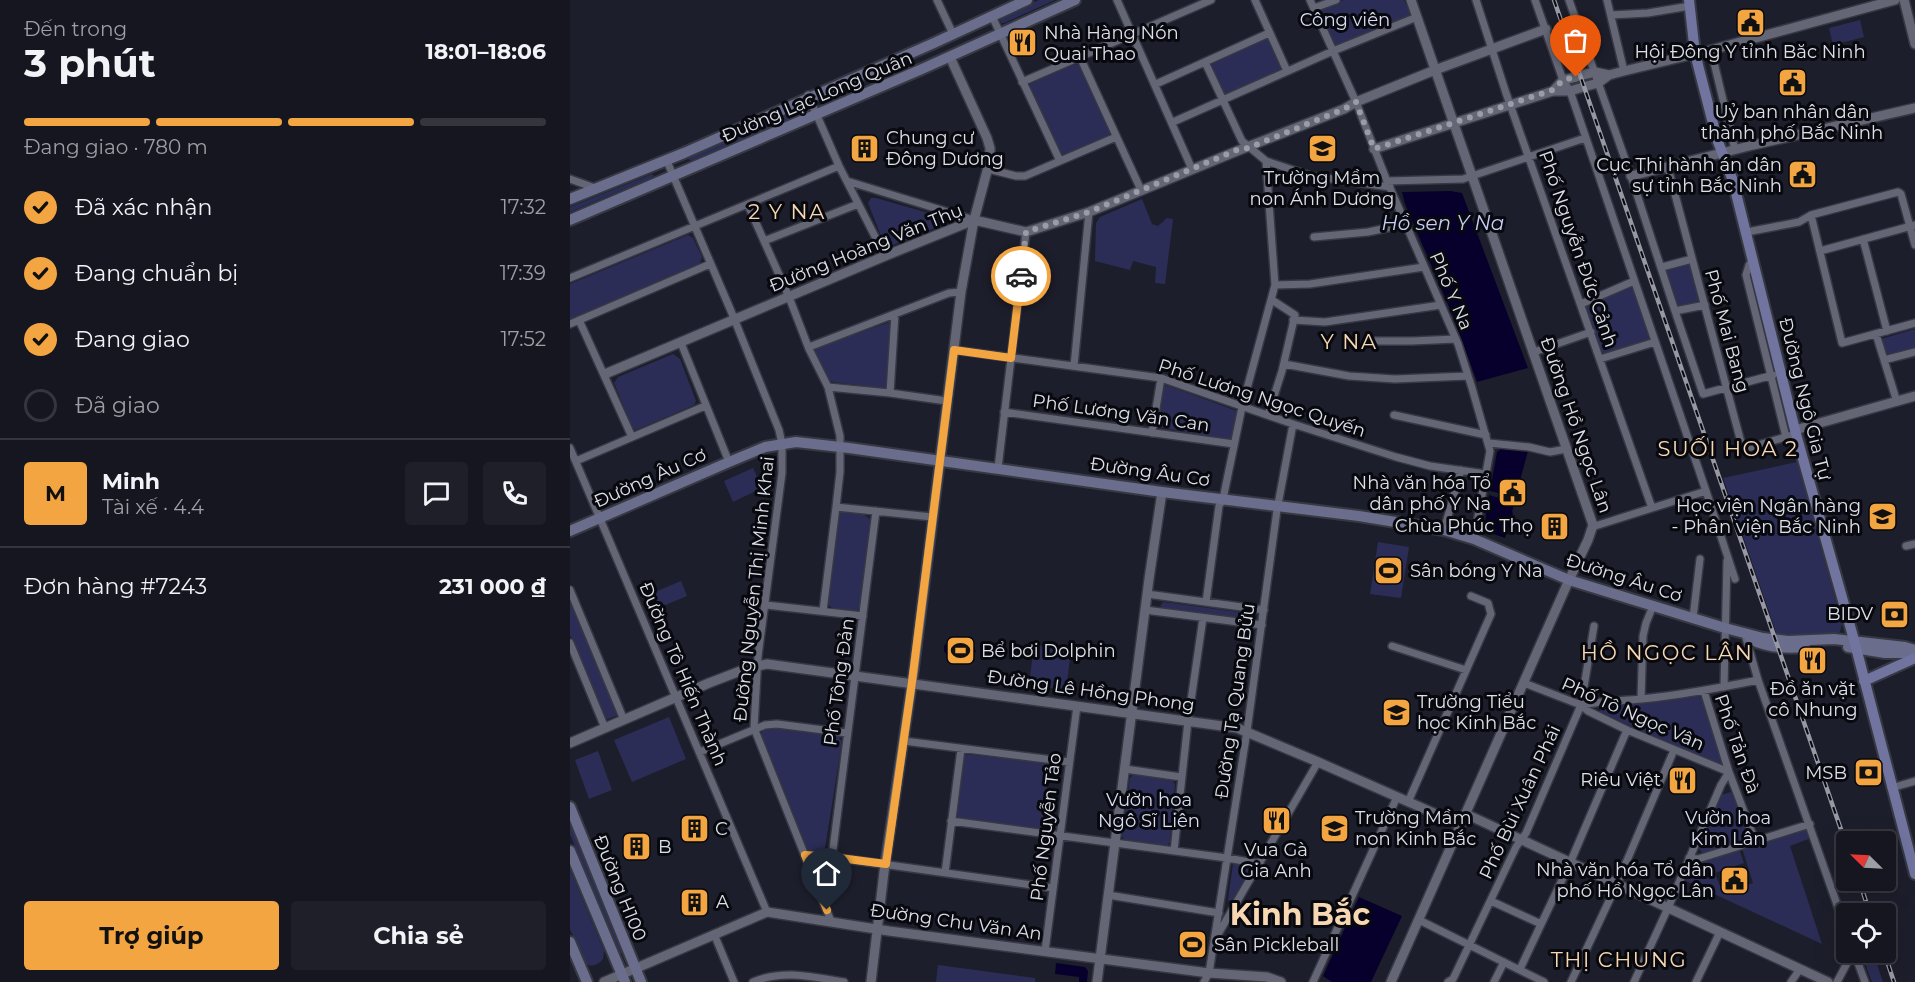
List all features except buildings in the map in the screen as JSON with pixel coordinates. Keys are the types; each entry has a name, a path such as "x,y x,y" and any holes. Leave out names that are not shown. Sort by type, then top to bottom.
{"main road":[{"name":"Đường Lạc Long Quân","path":"570,199 1028,0"},
{"name":"Đường Lạc Long Quân","path":"570,220 817,115 1075,0"},
{"name":"Đường Ngô Gia Tự","path":"1690,3 1695,53 1722,153 1729,167 1747,232 1776,374 1855,644 1915,874"},
{"name":"Đường Âu Cơ","path":"570,531 765,447 796,442 1162,492 1368,517 1444,530 1474,539 1569,580 1725,628 1763,638 1788,641 1834,639 1855,644"},
{"name":"Đường Âu Cơ","path":"1725,628 1763,645 1788,649 1855,644"},
{"path":"1855,644 1885,653 1915,652"},
{"path":"1864,681 1915,658"},
{"name":"Đường H100","path":"570,807 640,982"},
{"name":"Đường H100","path":"570,851 623,978"},
{"path":"570,942 587,982"}],"street":[{"path":"937,0 953,34"},
{"path":"1117,0 1192,169"},
{"path":"1022,82 1211,0"},
{"path":"1255,0 1287,71"},
{"name":"Phố Y Na","path":"1310,0 1356,102 1388,184 1456,339 1468,376 1490,451 1474,539"},
{"path":"1314,8 1336,0"},
{"name":"Đường Hồ Ngọc Lân","path":"1391,982 1592,527 1592,518 1411,0"},
{"name":"Phố Nguyễn Đức Cảnh","path":"1476,0 1510,104 1652,508"},
{"path":"1535,0 1563,80 1570,91 1735,579"},
{"path":"1569,0 1662,267 1703,394 1776,374"},
{"path":"1607,0 1624,71"},
{"path":"1374,149 1553,90 1570,91 1598,83 1609,75 1895,0"},
{"path":"1904,0 1915,44"},
{"path":"1611,15 1648,13 1690,3"},
{"path":"992,16 1060,161"},
{"path":"1173,122 1333,51 1417,17"},
{"path":"998,468 1026,232 1089,212 1435,70 1546,29"},
{"path":"1156,84 1269,33"},
{"path":"1711,50 1735,150"},
{"path":"871,982 912,682 961,292 974,220 990,156 987,138 950,57"},
{"path":"1080,57 1141,190"},
{"path":"1205,62 1242,141 1248,148 1266,161 1311,176 1388,184 1463,178 1585,138"},
{"path":"1553,90 1563,80 1595,72 1609,75"},
{"path":"808,95 839,166 885,256"},
{"path":"1631,177 1722,153 1915,108"},
{"path":"988,169 1019,176 1032,173 1116,137"},
{"name":"Đường Nguyễn Thị Minh Khai","path":"666,159 735,320 782,444 782,473 758,665 754,728 831,921"},
{"path":"1206,602 1219,507 1223,499 1242,407 1275,285 1266,161"},
{"path":"570,278 839,166"},
{"name":"Phố Mai Bang","path":"1668,168 1743,447 1748,448 1793,434"},
{"path":"570,179 596,188"},
{"path":"847,180 974,220"},
{"path":"1747,232 1799,222 1811,215 1899,192 1913,226 1915,245"},
{"path":"764,241 858,204"},
{"path":"748,205 789,297 808,347 828,387 838,422 841,447 823,611"},
{"path":"1074,366 1089,212"},
{"path":"1811,215 1842,343 1915,323"},
{"name":"Đường Hoàng Văn Thụ","path":"604,374 974,220 1026,232"},
{"path":"1314,237 1368,232 1406,224"},
{"path":"1820,251 1913,226"},
{"path":"1863,239 1887,331"},
{"path":"1662,267 1692,259"},
{"path":"570,324 710,264"},
{"path":"1275,285 1310,284 1424,267"},
{"path":"1581,304 1634,281"},
{"path":"808,347 949,293 961,292"},
{"path":"1268,416 1284,364 1295,315 1272,300"},
{"path":"1293,320 1325,322 1441,305"},
{"path":"1675,311 1705,305"},
{"path":"890,393 896,314"},
{"path":"579,321 632,437"},
{"path":"1534,352 1591,332"},
{"path":"1876,334 1897,402"},
{"path":"1375,341 1412,342 1456,339"},
{"path":"1600,359 1655,342"},
{"path":"681,343 729,462"},
{"name":"Phố Lương Ngọc Quyến","path":"954,350 1161,378 1268,416 1415,463 1486,474"},
{"path":"1884,360 1915,352"},
{"path":"1284,364 1349,376 1395,379 1468,376"},
{"path":"1152,433 1161,378"},
{"path":"828,387 947,401"},
{"path":"1793,434 1915,396"},
{"path":"576,461 705,406"},
{"name":"Phố Lương Văn Can","path":"1004,412 1234,444"},
{"path":"1394,415 1547,452 1566,449"},
{"name":"Đường Tạ Quang Bửu","path":"1207,977 1247,731 1278,505 1293,424"},
{"name":"Đường Tô Hiến Thành","path":"570,448 767,912"},
{"path":"1444,530 1461,470"},
{"path":"1592,527 1706,491"},
{"path":"1096,982 1162,492"},
{"path":"836,507 932,518"},
{"name":"Phố Tông Đản","path":"832,857 876,511"},
{"path":"1906,546 1915,544"},
{"path":"1724,687 1727,553"},
{"path":"1693,618 1700,559"},
{"path":"570,591 624,720"},
{"path":"1147,594 1264,610"},
{"path":"1408,802 1492,611 1485,600 1471,596"},
{"path":"766,605 863,616"},
{"path":"1641,699 1643,636 1653,606"},
{"path":"1145,610 1262,625"},
{"path":"1173,851 1203,618"},
{"name":"Phố Bùi Xuân Phái","path":"1448,982 1453,979 1521,840 1581,705 1594,626"},
{"path":"1746,638 1758,680 1837,903"},
{"path":"570,643 606,728"},
{"path":"1392,646 1466,670"},
{"name":"Đường Lê Hồng Phong","path":"570,743 748,668 766,664 912,682 1247,731 1461,825"},
{"path":"1581,705 1704,691 1758,680"},
{"name":"Phố Tô Ngọc Vân","path":"1524,683 1581,705 1588,711 1628,730 1729,772"},
{"name":"Phố Tản Đà","path":"1704,691 1729,772 1755,841"},
{"name":"Phố Nguyễn Tảo","path":"1045,951 1077,706"},
{"path":"700,752 754,728 775,724 847,733"},
{"path":"1520,969 1570,863 1628,730"},
{"path":"903,741 1069,762"},
{"path":"945,873 961,749"},
{"path":"1570,982 1617,884 1674,750"},
{"path":"1214,941 1318,762"},
{"path":"1125,769 1181,777"},
{"path":"1634,982 1721,785 1729,772"},
{"path":"1891,788 1915,781"},
{"path":"1313,982 1396,797"},
{"path":"1466,814 1828,982"},
{"path":"951,821 1260,864"},
{"path":"1689,858 1698,859 1810,824"},
{"path":"805,855 1053,888"},
{"path":"1108,895 1219,913"},
{"path":"1491,901 1541,924"},
{"name":"Đường Chu Văn An","path":"604,982 623,978 635,969 767,912 1100,958 1207,977 1281,982"},
{"path":"1419,920 1544,982"},
{"path":"1696,982 1720,932"},
{"path":"714,933 734,982"},
{"path":"1494,982 1504,962"},
{"path":"1837,982 1847,963"},
{"path":"1857,963 1865,982"},
{"path":"1791,982 1800,969"},
{"path":"753,982 773,975 790,974 844,982"}],"green space":[{"path":"1039,0 1055,0 1001,23 1002,16"},
{"name":"Công viên","path":"1344,0 1404,0 1410,12 1408,18 1337,45 1332,44 1317,12 1318,8"},
{"path":"1860,20 1864,37 1833,45 1829,28"},
{"path":"1266,36 1270,37 1284,67 1283,71 1226,96 1222,95 1208,65 1210,61"},
{"path":"1076,64 1082,66 1113,134 1112,137 1063,157 1059,156 1026,86 1029,81"},
{"path":"800,110 803,111 802,113 693,160 687,158 689,154"},
{"path":"652,174 654,176 651,178 570,212 570,207"},
{"path":"871,198 939,216 944,218 942,225 888,247 885,246 868,203"},
{"path":"1142,199 1152,224 1158,226 1167,218 1173,219 1165,284 1155,283 1156,267 1133,261 1130,270 1095,261 1096,223 1100,217"},
{"path":"688,235 693,238 702,257 699,266 570,319 570,284"},
{"path":"1691,260 1703,302 1677,310 1664,268"},
{"path":"1631,283 1651,341 1602,356 1583,304"},
{"path":"890,322 886,389 827,381 813,349"},
{"path":"1915,329 1915,350 1885,359 1878,340"},
{"path":"673,354 680,359 696,401 694,405 636,430 633,429 614,383 618,377"},
{"path":"1166,385 1237,411 1239,413 1233,439 1159,427 1163,388"},
{"path":"1797,462 1842,624 1836,637 1778,638 1723,478"},
{"path":"753,468 762,488 733,502 724,481"},
{"path":"843,510 863,514 870,519 861,606 855,613 835,610 827,601 838,514"},
{"name":"Sân bóng Y Na","path":"1378,542 1409,547 1401,598 1370,594"},
{"path":"681,581 687,596 656,609 650,594"},
{"path":"570,600 618,715 605,720 570,635"},
{"path":"1163,602 1246,613 1247,616 1243,619 1163,608 1160,606"},
{"path":"1034,645 1071,650 1066,690 1029,685"},
{"path":"1698,696 1703,699 1724,764 1709,762 1600,712 1601,708 1606,706"},
{"path":"669,717 686,759 632,782 614,740"},
{"path":"764,728 788,729 839,737 842,742 825,848 822,851 807,851 805,848 761,734"},
{"path":"598,751 612,790 589,799 575,760"},
{"path":"964,754 1048,763 1050,766 1042,826 1038,830 957,818"},
{"name":"Vườn hoa Ngô Sĩ Liên","path":"1134,774 1172,780 1175,784 1170,842 1167,846 1126,842 1122,836 1130,778"},
{"name":"Vườn hoa Kim Lân","path":"1731,792 1751,840 1703,854 1699,849 1721,795"},
{"path":"570,822 624,951 623,954 620,953 570,834"},
{"path":"1805,827 1811,838 1790,846 1822,944 1686,881 1693,864 1739,849 1744,863 1715,873 1723,894 1753,883 1742,848"},
{"path":"1233,864 1249,866 1252,869 1231,902 1228,900"},
{"path":"570,869 604,951 603,959 595,965 585,963 570,929"},
{"path":"1865,963 1876,963 1883,982 1872,982"},
{"path":"938,965 1035,978 1035,982 936,982"}],"water":[{"name":"Hồ sen Y Na","path":"1451,191 1462,193 1528,368 1477,382 1453,316 1402,192"},
{"path":"1502,448 1528,451 1517,492 1513,491 1511,496 1490,491 1497,452"},
{"path":"1489,495 1510,501 1510,504 1514,505 1505,538 1485,531"},
{"name":"Bể bơi Dolphin","path":"949,640 973,644 976,652 971,655 970,660 963,663 948,657 944,646"},
{"path":"1359,897 1402,916 1371,982 1332,982 1323,976"},
{"path":"1056,963 1085,967 1088,971 1087,982 1079,982 1079,977 1055,974"}],"railway":[{"path":"1554,0 1842,831"},
{"path":"1863,891 1866,903"},
{"path":"1888,963 1894,982"}],"way so far":[{"path":"1021,276 1026,232 1089,212 1237,150 1248,148 1344,109 1356,102 1374,149 1553,90 1563,80 1576,77"}],"place":[{"name":"Hội Đông Y tỉnh Băc Ninh","path":"1750,23"},
{"name":"Nhà Hàng Nón Quai Thao","path":"1023,43"},
{"name":"Uỷ ban nhân dân thành phố Bắc Ninh","path":"1792,83"},
{"name":"Chung cư Đông Dương","path":"865,148"},
{"name":"Trường Mầm non Ánh Dương","path":"1322,149"},
{"name":"Cục Thi hành án dân sự tỉnh Bắc Ninh","path":"1803,175"},
{"name":"Nhà văn hóa Tổ dân phố Y Na","path":"1512,493"},
{"name":"Học viện Ngân hàng - Phân viện Bắc Ninh","path":"1882,516"},
{"name":"Chùa Phúc Thọ","path":"1554,526"},
{"name":"Sân bóng Y Na","path":"1389,571"},
{"name":"BIDV","path":"1894,614"},
{"name":"Bể bơi Dolphin","path":"960,651"},
{"name":"Đồ ăn vặt cô Nhung","path":"1813,660"},
{"name":"Trường Tiểu học Kinh Bắc","path":"1396,712"},
{"name":"MSB","path":"1868,773"},
{"name":"Riêu Việt","path":"1682,780"},
{"name":"Vua Gà Gia Anh","path":"1276,821"},
{"name":"Trường Mầm non Kinh Bắc","path":"1334,828"},
{"name":"C","path":"694,829"},
{"name":"B","path":"637,847"},
{"name":"Nhà văn hóa Tổ dân phố Hồ Ngọc Lân","path":"1735,880"},
{"name":"A","path":"695,902"},
{"name":"Sân Pickleball","path":"1193,945"}],"district":[{"name":"2 Y NA","path":"787,212"},
{"name":"Y NA","path":"1349,342"},
{"name":"SUỐI HOA 2","path":"1728,449"},
{"name":"HỒ NGỌC LÂN","path":"1667,653"},
{"name":"Kinh Bắc","path":"1300,915"},
{"name":"THỊ CHUNG","path":"1619,960"}],"route":[{"path":"827,910 805,855 886,864 912,682 954,350 1011,358 1021,276"}]}
